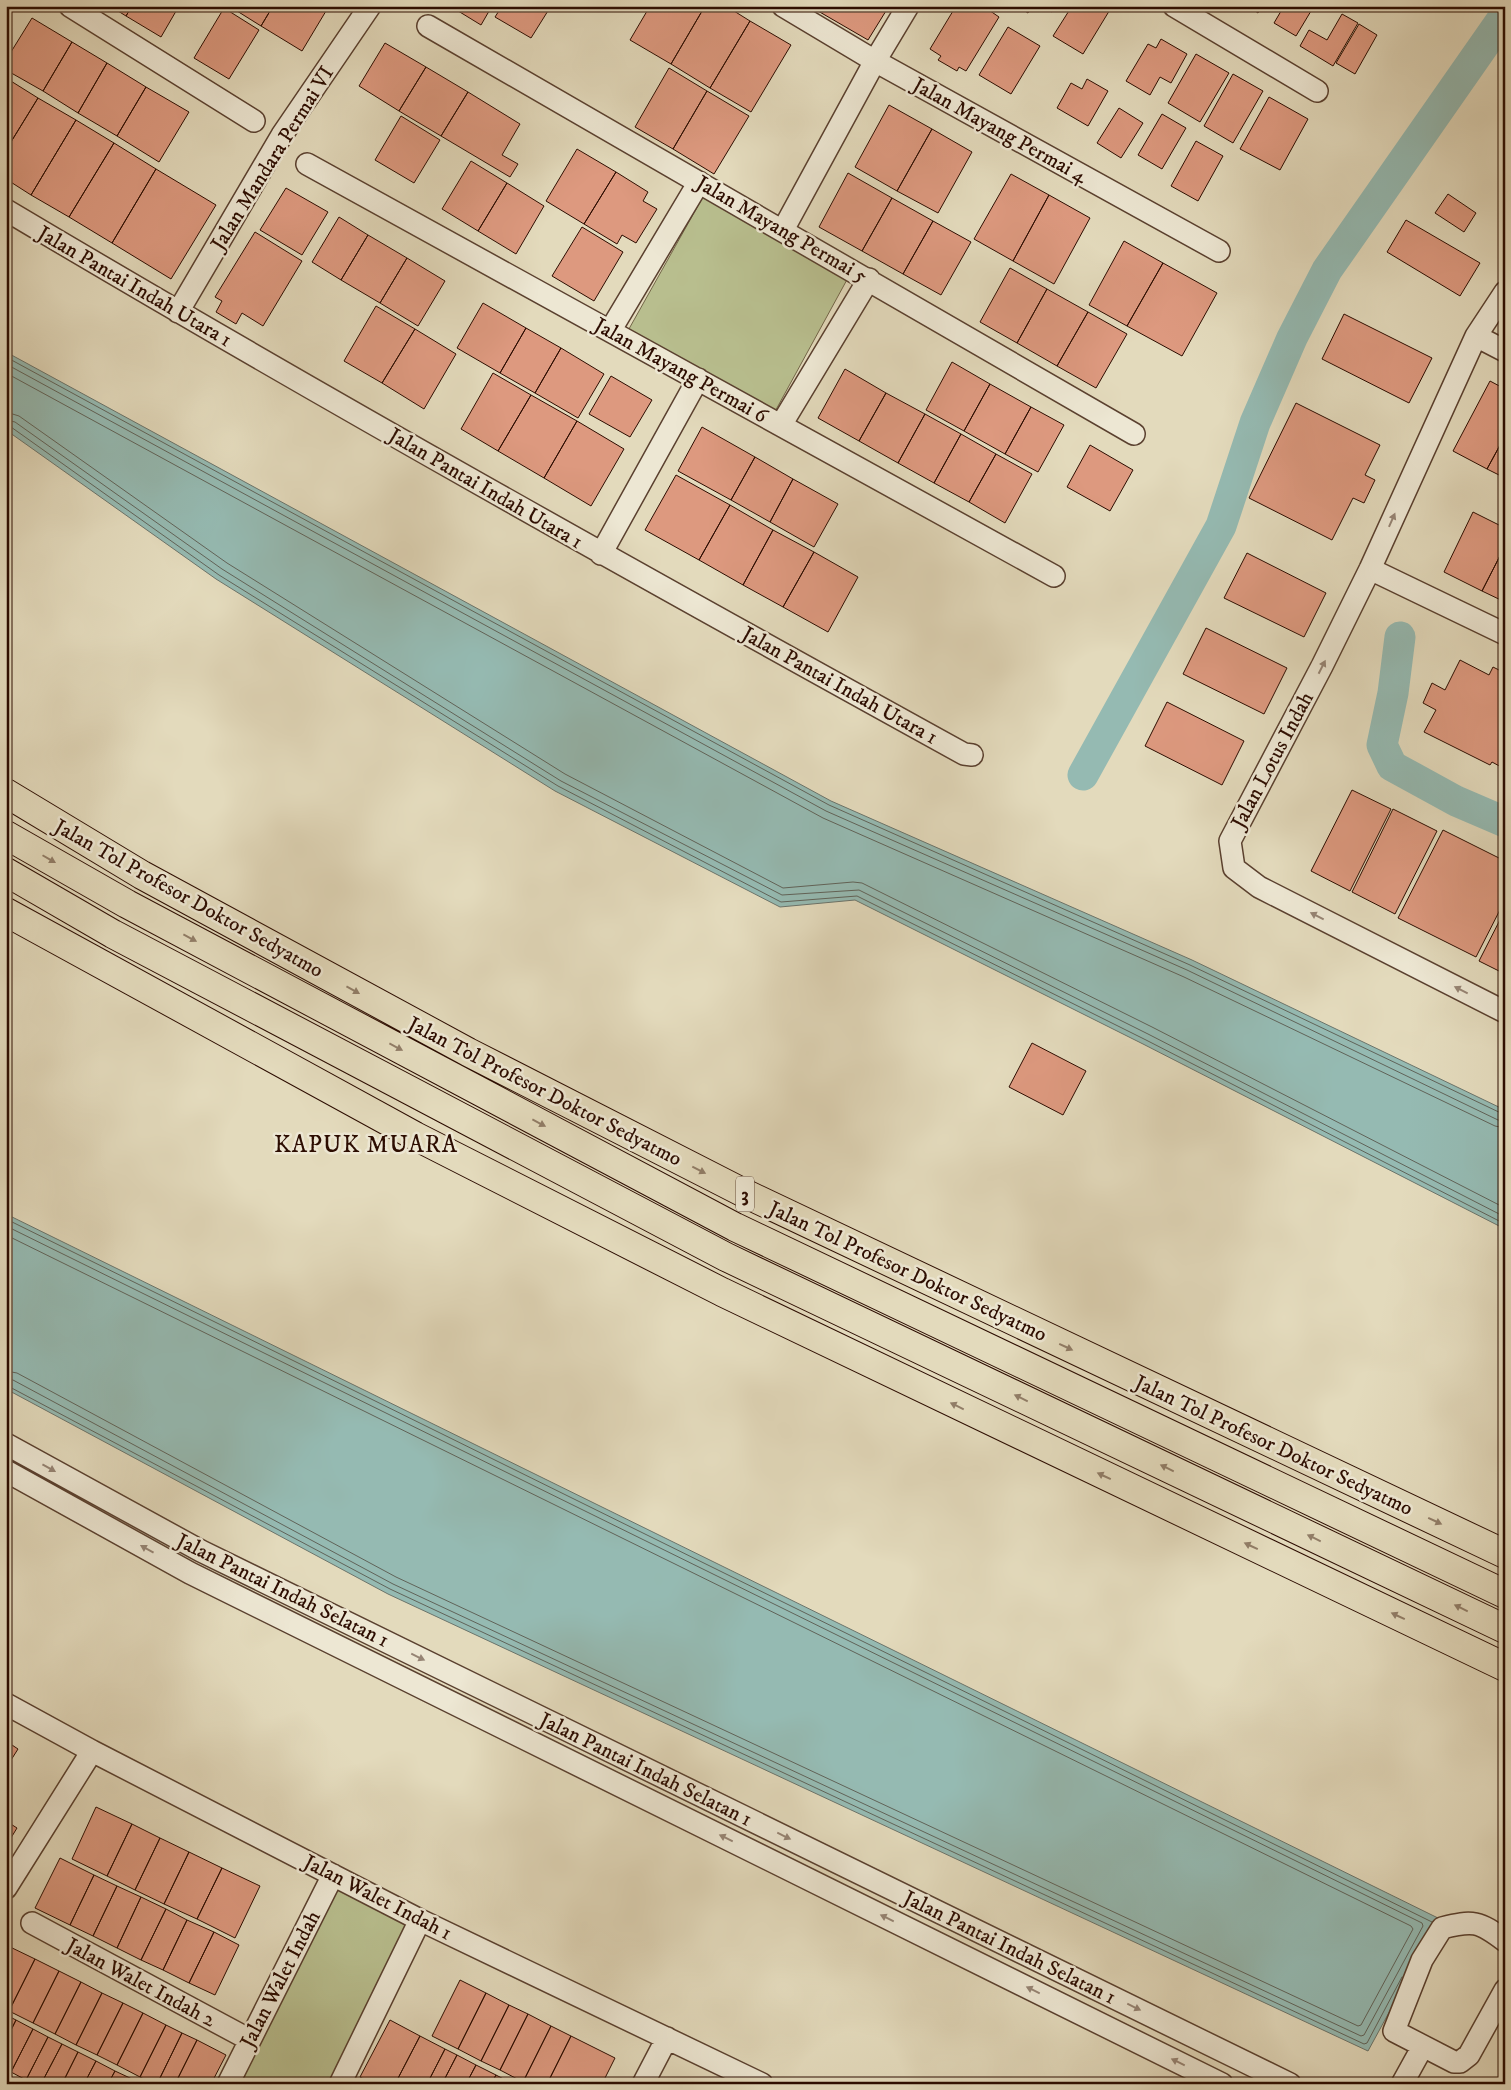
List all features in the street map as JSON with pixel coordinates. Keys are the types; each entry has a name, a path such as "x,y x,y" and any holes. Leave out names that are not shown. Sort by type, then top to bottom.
{"highway":[{"name":"Jalan Tol Profesor Doktor Sedyatmo","path":"6,793 142,875 399,1015 726,1184 1505,1554"},
{"name":"Jalan Tol Profesor Doktor Sedyatmo","path":"6,835 127,904 735,1227 1505,1594"},
{"path":"6,872 113,934 726,1258 1505,1629"},
{"path":"6,912 415,1136 722,1292 1505,1667"}],"street":[{"path":"70,6 254,121"},
{"name":"Jalan Mandara Permai VI","path":"178,312 282,135 370,6"},
{"name":"Jalan Mayang Permai 4","path":"783,6 875,61 1219,251"},
{"path":"783,230 875,61 908,6"},
{"path":"1174,6 1318,91"},
{"name":"Jalan Mayang Permai 5","path":"428,26 1134,434"},
{"name":"Jalan Mayang Permai 6","path":"307,164 1054,576"},
{"path":"610,331 699,182"},
{"name":"Jalan Pantai Indah Utara 1","path":"6,210 178,312 601,554 964,754 972,755"},
{"path":"781,425 868,279"},
{"name":"Jalan Lotus Indah","path":"1505,292 1476,336 1370,569 1322,666 1230,841 1234,868 1260,887 1505,1012"},
{"path":"1476,336 1505,350"},
{"path":"601,554 698,379"},
{"path":"1370,569 1505,634"},
{"name":"Jalan Pantai Indah Selatan 1","path":"6,1444 201,1551 1290,2084"},
{"name":"Jalan Pantai Indah Selatan 1","path":"6,1471 190,1573 1222,2084"},
{"path":"190,1573 201,1551"},
{"name":"Jalan Walet Indah 1","path":"6,1704 92,1751 420,1920 762,2084"},
{"path":"6,1888 92,1751"},
{"name":"Jalan Walet Indah","path":"228,2084 333,1874"},
{"path":"340,2084 420,1920"},
{"path":"1505,1941 1489,1929 1467,1922 1442,1928 1422,1960 1394,2032 1454,2062 1460,2062 1469,2055 1505,1990"},
{"name":"Jalan Walet Indah 2","path":"32,1923 250,2040"},
{"path":"643,2084 667,2038"},
{"path":"1402,2084 1423,2046"}],"green space":[{"path":"704,195 849,276 772,417 625,336"},
{"path":"335,1888 409,1925 330,2084 237,2084"}],"water":[{"path":"6,352 831,801 1192,960 1505,1110 1505,1229 1143,1044 855,900 780,907 555,791 216,579 6,430"},
{"path":"6,1214 1440,1919 1368,2051 388,1594 6,1389"}],"building":[{"path":"110,6 132,6 126,16"},
{"path":"132,6 179,6 161,37 126,16"},
{"path":"229,6 273,6 261,26"},
{"path":"273,6 329,6 302,51 261,26"},
{"path":"450,6 492,6 481,25"},
{"path":"502,6 551,6 531,38 495,17"},
{"path":"650,6 705,6 671,64 630,40"},
{"path":"705,6 726,6 750,21 710,88 671,64"},
{"path":"821,6 889,6 868,40 818,11"},
{"path":"956,6 983,6 999,17 966,71 959,67 957,71 938,60 941,56 930,49"},
{"path":"1017,6 1032,6 1028,13"},
{"path":"1043,6 1055,6 1052,12"},
{"path":"1072,6 1108,6 1111,8 1083,54 1053,36"},
{"path":"1248,6 1262,6 1258,13"},
{"path":"1284,6 1314,6 1296,36 1274,23"},
{"path":"224,8 259,30 229,79 194,58"},
{"path":"1342,14 1358,23 1333,66 1300,46 1309,30 1327,40"},
{"path":"32,18 72,42 43,91 6,70 6,60"},
{"path":"750,21 791,45 751,112 710,88"},
{"path":"1359,24 1377,35 1355,74 1336,63"},
{"path":"1008,27 1040,46 1011,94 979,75"},
{"path":"1161,39 1187,54 1171,83 1160,77 1150,95 1126,81 1148,44 1156,48"},
{"path":"72,42 107,63 78,113 43,91"},
{"path":"385,43 426,67 399,111 359,86"},
{"path":"1196,54 1229,73 1200,122 1168,103"},
{"path":"107,63 146,87 117,136 78,113"},
{"path":"426,67 468,92 441,136 399,111"},
{"path":"669,68 707,91 673,149 635,127"},
{"path":"1233,74 1263,91 1233,143 1204,126"},
{"path":"6,78 38,98 6,150"},
{"path":"1087,79 1108,91 1088,126 1057,108 1071,83 1082,89"},
{"path":"146,87 189,112 159,162 117,136"},
{"path":"707,91 749,116 714,174 673,149"},
{"path":"468,92 520,124 502,155 518,164 510,177 441,136"},
{"path":"1269,97 1308,119 1280,170 1240,149"},
{"path":"38,98 76,120 31,195 6,179 6,150"},
{"path":"889,105 932,129 897,191 855,167"},
{"path":"1119,108 1143,123 1121,158 1097,143"},
{"path":"1162,114 1186,128 1162,169 1138,155"},
{"path":"401,116 440,140 414,183 375,160"},
{"path":"76,120 114,143 69,217 31,195"},
{"path":"932,129 972,152 938,213 897,191"},
{"path":"1196,141 1223,156 1198,201 1171,186"},
{"path":"114,143 156,169 112,243 69,217"},
{"path":"577,149 616,172 584,224 546,201"},
{"path":"471,161 507,183 478,231 442,209"},
{"path":"156,169 216,205 171,279 112,243"},
{"path":"616,172 648,192 643,201 657,209 636,243 622,235 617,244 584,224"},
{"path":"848,173 892,198 862,251 819,227"},
{"path":"1011,174 1049,195 1013,261 974,239"},
{"path":"507,183 544,206 516,254 478,231"},
{"path":"286,188 328,212 302,255 260,230"},
{"path":"1448,194 1476,213 1464,232 1435,213"},
{"path":"1049,195 1090,218 1054,284 1013,261"},
{"path":"892,198 933,221 903,274 862,251"},
{"path":"339,217 368,235 341,280 312,262"},
{"path":"1406,220 1480,263 1460,296 1387,252"},
{"path":"933,221 971,242 941,295 903,274"},
{"path":"582,227 623,252 594,301 552,276"},
{"path":"255,232 302,261 263,326 242,313 236,324 216,312 222,301 215,297"},
{"path":"368,235 407,258 380,303 341,280"},
{"path":"1124,241 1163,263 1127,326 1089,305"},
{"path":"407,258 445,281 418,326 380,303"},
{"path":"1163,263 1217,293 1182,356 1127,326"},
{"path":"1010,268 1047,289 1017,343 980,322"},
{"path":"1047,289 1088,312 1057,366 1017,343"},
{"path":"483,303 526,328 500,373 457,348"},
{"path":"376,306 415,329 382,383 344,361"},
{"path":"1088,312 1127,334 1096,388 1057,366"},
{"path":"1344,314 1432,358 1409,403 1322,359"},
{"path":"526,328 561,348 535,393 500,373"},
{"path":"415,329 456,354 424,409 382,383"},
{"path":"561,348 604,374 578,418 535,393"},
{"path":"952,362 990,384 964,431 926,410"},
{"path":"845,369 886,393 859,441 818,418"},
{"path":"493,373 531,395 498,451 461,429"},
{"path":"611,376 652,400 630,437 589,414"},
{"path":"1490,381 1505,389 1505,436 1487,469 1453,451"},
{"path":"990,384 1031,407 1005,454 964,431"},
{"path":"886,393 925,414 898,463 859,441"},
{"path":"531,395 577,421 544,478 498,451"},
{"path":"1296,403 1380,445 1365,475 1375,480 1364,503 1353,498 1332,540 1249,498"},
{"path":"1031,407 1064,425 1038,472 1005,454"},
{"path":"925,414 961,434 934,483 898,463"},
{"path":"577,421 624,449 591,506 544,478"},
{"path":"702,427 755,457 731,500 678,471"},
{"path":"961,434 996,454 969,502 934,483"},
{"path":"1505,436 1505,478 1487,469"},
{"path":"1090,445 1133,470 1110,511 1067,487"},
{"path":"996,454 1032,474 1005,523 969,502"},
{"path":"755,457 793,479 770,522 731,500"},
{"path":"676,475 730,505 699,560 645,530"},
{"path":"793,479 838,504 814,547 770,522"},
{"path":"730,505 773,530 743,585 699,560"},
{"path":"1473,512 1505,528 1505,546 1482,591 1444,572"},
{"path":"773,530 814,552 783,607 743,585"},
{"path":"1505,546 1505,602 1482,591"},
{"path":"814,552 858,577 828,632 783,607"},
{"path":"1247,553 1326,593 1304,637 1224,598"},
{"path":"1206,628 1287,668 1264,714 1183,674"},
{"path":"1460,660 1489,675 1493,667 1505,673 1505,736 1501,744 1505,745 1505,764 1503,768 1492,762 1490,765 1424,732 1436,710 1423,703 1432,683 1445,690"},
{"path":"1167,702 1244,741 1222,785 1145,746"},
{"path":"1352,790 1391,809 1350,891 1311,871"},
{"path":"1393,809 1437,831 1395,914 1352,892"},
{"path":"1443,830 1505,861 1505,900 1476,957 1398,918"},
{"path":"1505,910 1505,974 1479,961"},
{"path":"1032,1043 1086,1071 1063,1115 1009,1087"},
{"path":"6,1741 18,1749 6,1768"},
{"path":"96,1807 132,1824 107,1876 72,1859"},
{"path":"6,1821 17,1828 6,1846"},
{"path":"132,1824 160,1838 135,1890 107,1876"},
{"path":"160,1838 189,1852 164,1904 135,1890"},
{"path":"189,1852 222,1868 197,1919 164,1904"},
{"path":"60,1858 94,1875 70,1925 35,1908"},
{"path":"222,1868 260,1886 235,1938 197,1919"},
{"path":"94,1875 117,1886 93,1936 70,1925"},
{"path":"117,1886 141,1897 117,1948 93,1936"},
{"path":"141,1897 166,1909 141,1960 117,1948"},
{"path":"166,1909 187,1920 163,1970 141,1960"},
{"path":"187,1920 214,1932 189,1983 163,1970"},
{"path":"214,1932 239,1945 215,1995 189,1983"},
{"path":"6,1945 35,1959 9,2011 6,2010"},
{"path":"35,1959 59,1971 33,2023 9,2011"},
{"path":"59,1971 81,1982 55,2034 33,2023"},
{"path":"460,1980 486,1993 458,2049 432,2036"},
{"path":"81,1982 102,1993 76,2045 55,2034"},
{"path":"102,1993 123,2003 97,2055 76,2045"},
{"path":"486,1993 509,2005 481,2061 458,2049"},
{"path":"123,2003 143,2013 117,2065 97,2055"},
{"path":"509,2005 528,2014 500,2070 481,2061"},
{"path":"143,2013 166,2025 140,2077 117,2065"},
{"path":"528,2014 551,2026 523,2082 500,2070"},
{"path":"6,2015 16,2020 6,2040"},
{"path":"16,2020 33,2029 11,2072 6,2070 6,2040"},
{"path":"390,2020 420,2036 395,2084 373,2084 360,2077"},
{"path":"166,2025 182,2033 157,2084 154,2084 140,2077"},
{"path":"551,2026 571,2036 547,2084 527,2084 523,2082"},
{"path":"33,2029 48,2037 26,2080 11,2072"},
{"path":"182,2033 197,2040 175,2084 157,2084"},
{"path":"420,2036 445,2049 427,2084 395,2084"},
{"path":"571,2036 615,2058 602,2084 547,2084"},
{"path":"48,2037 62,2044 41,2084 33,2084 26,2080"},
{"path":"197,2040 226,2055 211,2084 175,2084"},
{"path":"62,2044 78,2052 62,2084 41,2084"},
{"path":"445,2049 457,2055 442,2084 427,2084"},
{"path":"78,2052 96,2061 84,2084 62,2084"},
{"path":"457,2055 476,2065 466,2084 442,2084"},
{"path":"96,2061 115,2071 108,2084 84,2084"},
{"path":"476,2065 496,2075 491,2084 466,2084"},
{"path":"115,2071 130,2078 127,2084 108,2084"},
{"path":"496,2075 513,2084 491,2084"},
{"path":"130,2078 141,2084 127,2084"}],"waterway":[{"path":"1083,775 1221,526 1255,423 1292,338 1327,270 1505,15"},
{"path":"1400,637 1393,693 1382,745 1392,766 1456,801 1505,822"}],"district":[{"name":"KAPUK MUARA","path":"366,1144"}]}
